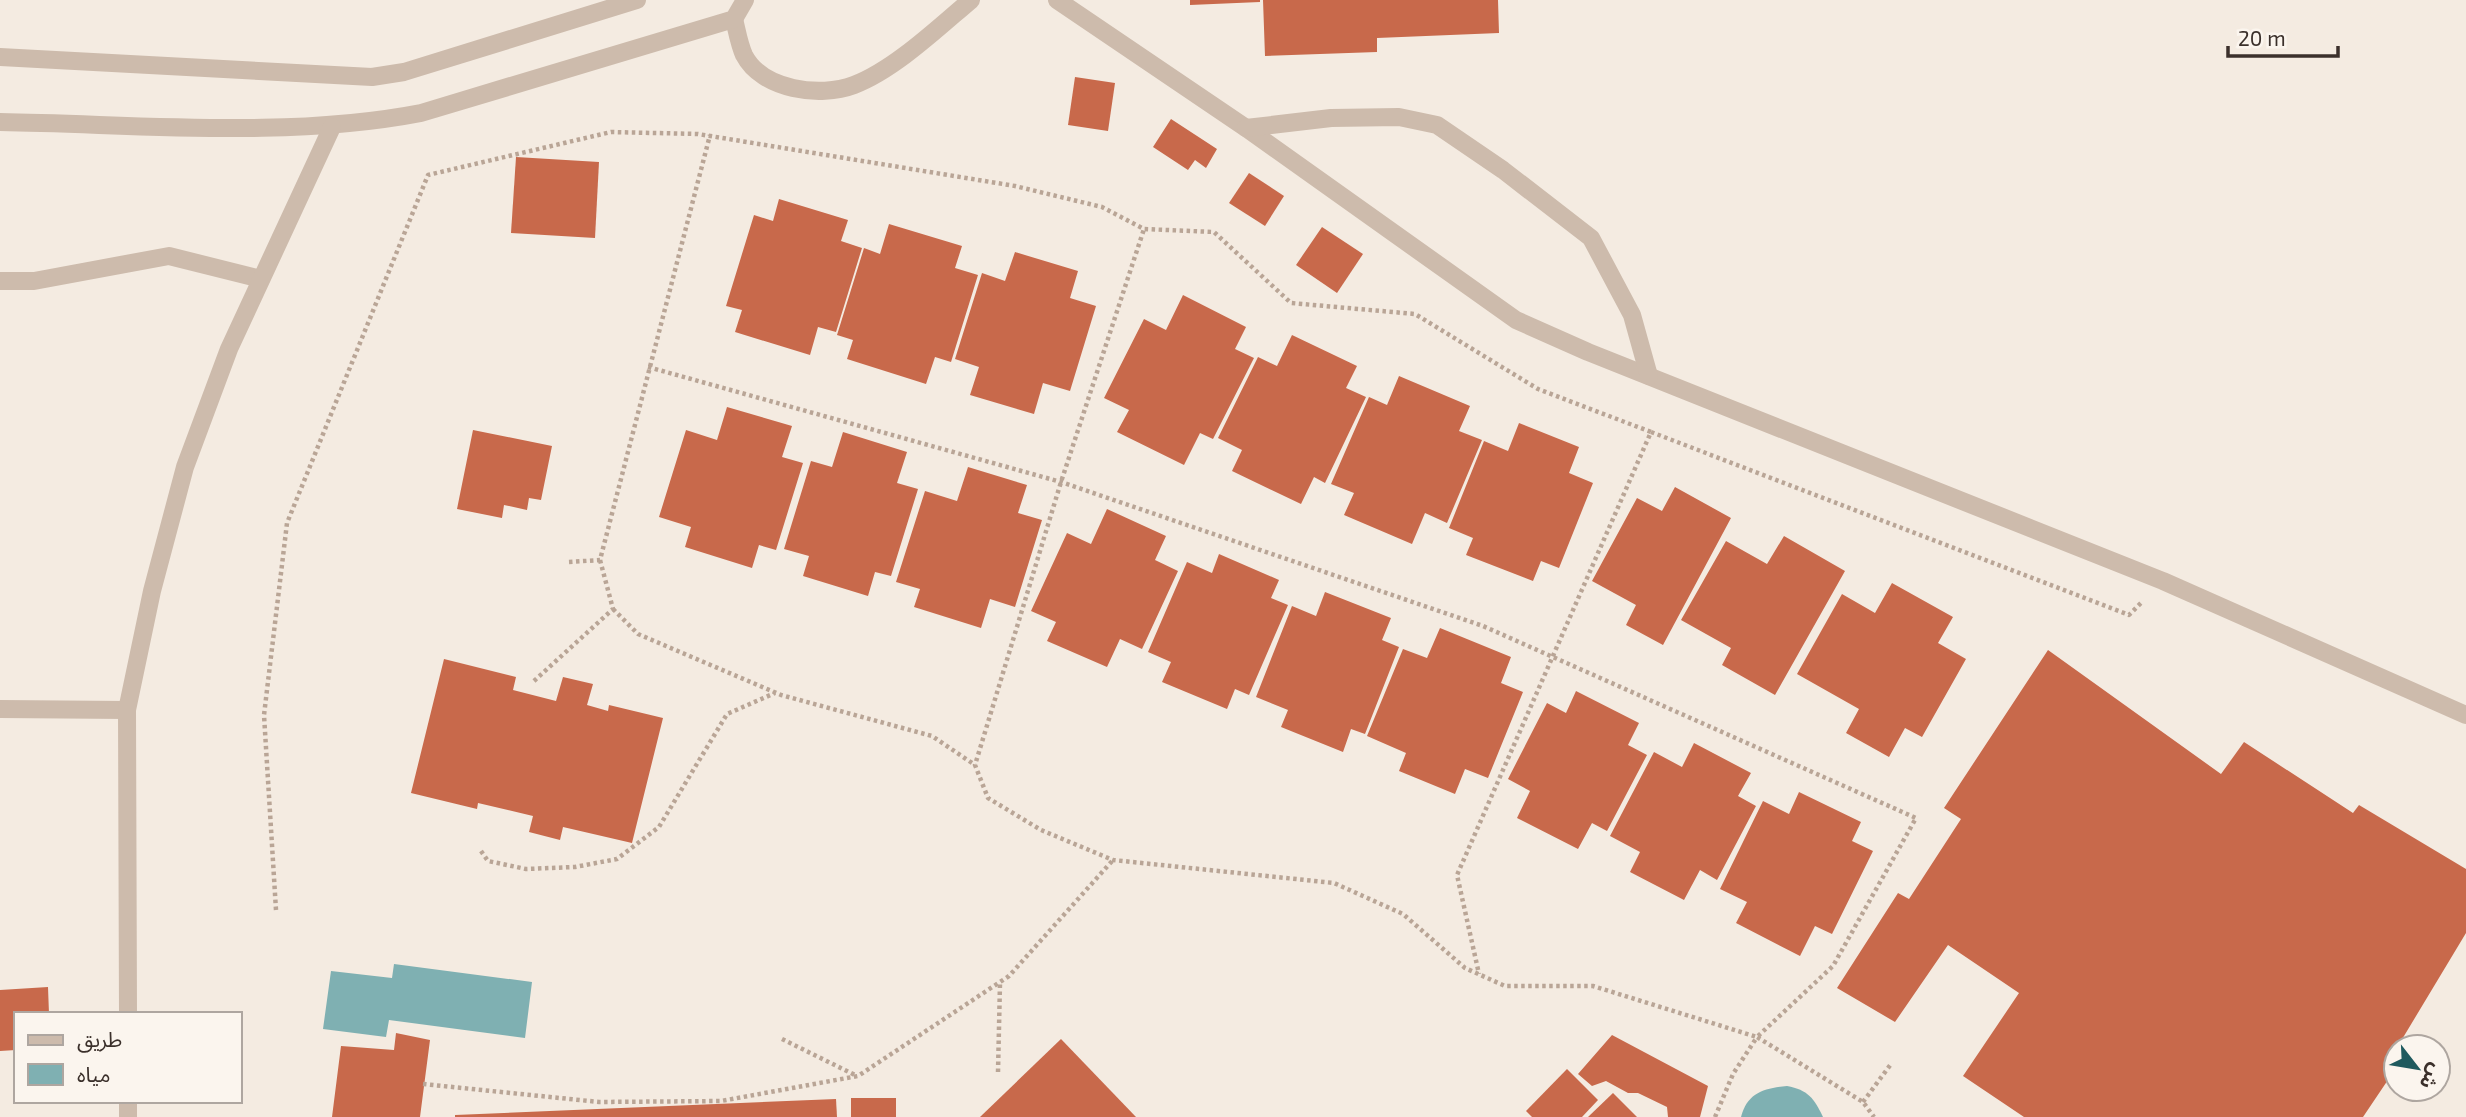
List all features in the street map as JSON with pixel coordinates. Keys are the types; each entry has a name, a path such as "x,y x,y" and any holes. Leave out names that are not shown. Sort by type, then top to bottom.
{"street":[{"path":"0,57 372,78 404,72 637,0"},
{"path":"0,122 332,127 421,113 734,19 745,0"},
{"path":"734,19 745,57 766,78 792,88 839,89 857,84 896,60 971,0"},
{"path":"1058,0 1246,128 1516,320 1649,376 2163,581 2466,715"},
{"path":"1246,128 1331,118 1385,117 1421,120 1437,125 1503,170 1591,238 1632,315 1649,376"},
{"path":"128,1012 127,710 152,590 185,467 229,349 332,127"},
{"path":"0,281 34,281 169,256 261,279"},
{"path":"0,709 127,710"}],"path":[{"path":"276,910 264,715 287,523 428,175 611,132 710,135 1015,186 1102,207 1144,229 1214,232 1291,303 1415,314 1538,389 2129,615 2163,581"},
{"path":"710,135 600,560 613,609 638,634 776,693 932,736 975,765 988,798 1041,830 1113,860 1334,883 1403,914 1465,968 1505,986 1593,986 1757,1037 1863,1102 1874,1117"},
{"path":"975,765 1061,482 1144,229"},
{"path":"648,367 1061,482 1483,626 1916,818 1833,966 1757,1037 1733,1074 1715,1117"},
{"path":"1480,975 1457,875 1550,656 1651,432"},
{"path":"569,562 600,560"},
{"path":"534,681 613,609"},
{"path":"481,850 488,861 526,869 575,867 617,859 659,827 727,713 776,693"},
{"path":"423,1084 599,1102 721,1101 858,1076 1009,976 1113,860"},
{"path":"998,1072 1000,982"},
{"path":"782,1039 858,1076"},
{"path":"1863,1102 1891,1064"}],"water":[{"path":"394,964 532,982 525,1038 389,1020 386,1037 323,1029 331,971 392,978"},
{"path":"1787,1086 1810,1096 1823,1117 1741,1117 1752,1097 1771,1088"}],"building":[{"path":"1190,0 1260,0 1260,2 1190,5"},
{"path":"1263,0 1498,0 1499,33 1377,38 1377,52 1265,56"},
{"path":"1075,77 1115,83 1108,131 1068,125"},
{"path":"1171,119 1217,149 1206,168 1195,160 1188,170 1153,147"},
{"path":"516,157 599,162 595,238 511,233"},
{"path":"1249,173 1284,196 1265,226 1229,203"},
{"path":"779,199 848,220 841,241 862,248 836,332 818,327 810,355 735,332 742,310 726,306 754,215 773,221"},
{"path":"889,224 962,246 955,268 978,275 951,362 935,357 926,384 847,359 853,340 837,335 864,248 880,254"},
{"path":"1322,227 1363,254 1337,293 1296,265"},
{"path":"1015,252 1078,271 1070,298 1096,306 1070,391 1043,383 1034,414 970,395 979,367 955,359 982,273 1005,281"},
{"path":"1183,295 1246,327 1235,349 1254,358 1213,439 1200,433 1184,465 1117,432 1129,410 1104,398 1144,319 1166,330"},
{"path":"1292,335 1357,366 1346,388 1366,397 1325,483 1314,477 1301,504 1232,471 1242,450 1218,438 1258,357 1277,366"},
{"path":"1399,376 1470,406 1459,431 1482,440 1447,523 1425,513 1412,544 1344,515 1354,493 1331,484 1369,397 1387,405"},
{"path":"727,407 792,426 782,457 803,463 776,550 759,545 752,568 685,547 691,527 659,517 686,430 717,440"},
{"path":"1519,423 1579,447 1569,473 1593,483 1559,568 1541,561 1533,581 1466,555 1473,538 1449,528 1484,441 1508,451"},
{"path":"473,430 552,446 541,500 529,498 527,510 504,505 502,518 457,509"},
{"path":"843,432 907,452 897,483 918,489 891,576 875,572 868,596 803,576 809,556 784,549 811,461 832,467"},
{"path":"968,467 1027,485 1018,513 1042,520 1015,607 990,599 981,628 914,607 920,589 896,582 925,491 957,501"},
{"path":"1675,487 1731,518 1663,645 1626,625 1636,605 1592,581 1637,498 1662,511"},
{"path":"1107,509 1166,536 1155,560 1178,571 1142,649 1120,639 1107,667 1047,641 1056,622 1031,611 1067,533 1091,544"},
{"path":"1784,536 1845,571 1775,695 1722,665 1731,648 1681,620 1726,541 1767,564"},
{"path":"1219,554 1279,580 1271,598 1288,605 1249,695 1235,689 1227,709 1162,682 1171,662 1148,652 1187,562 1212,573"},
{"path":"1892,583 1953,617 1938,643 1966,659 1922,737 1905,728 1889,757 1846,733 1859,709 1797,674 1842,594 1875,613"},
{"path":"1325,592 1391,618 1382,640 1399,647 1365,734 1351,729 1343,752 1281,727 1288,710 1256,697 1292,606 1316,616"},
{"path":"1440,628 1511,657 1501,683 1523,692 1488,778 1465,769 1455,794 1399,771 1406,753 1367,736 1403,649 1427,658"},
{"path":"2048,650 2221,774 2244,742 2353,813 2359,805 2466,869 2466,933 2406,1033 2382,1033 2382,1089 2363,1117 2024,1117 1963,1076 2019,993 1948,945 1895,1022 1837,988 1898,893 1909,899 1961,819 1944,808"},
{"path":"444,659 516,677 513,690 556,701 563,677 593,684 587,705 608,711 609,705 663,718 632,843 563,827 560,840 529,832 533,816 478,803 477,809 411,793"},
{"path":"1576,691 1639,723 1628,745 1647,755 1607,831 1592,823 1578,849 1517,818 1530,791 1508,779 1547,703 1566,713"},
{"path":"1694,743 1751,773 1738,796 1756,806 1717,880 1700,870 1684,900 1630,872 1640,852 1610,836 1654,752 1682,767"},
{"path":"1799,792 1861,822 1852,841 1873,851 1832,934 1815,926 1800,956 1736,923 1747,902 1720,889 1763,801 1789,814"},
{"path":"48,987 49,1012 14,1012 14,1050 0,1051 0,990"},
{"path":"396,1033 430,1040 420,1117 332,1117 341,1046 394,1050"},
{"path":"1612,1035 1708,1086 1700,1117 1668,1117 1667,1107 1638,1093 1628,1093 1606,1081 1592,1086 1578,1074"},
{"path":"1061,1039 1136,1117 980,1117"},
{"path":"1567,1069 1598,1100 1582,1117 1532,1117 1526,1111"},
{"path":"1613,1093 1637,1117 1588,1117"},
{"path":"851,1098 896,1098 896,1117 851,1117"},
{"path":"836,1099 837,1117 455,1117 455,1115"}]}
